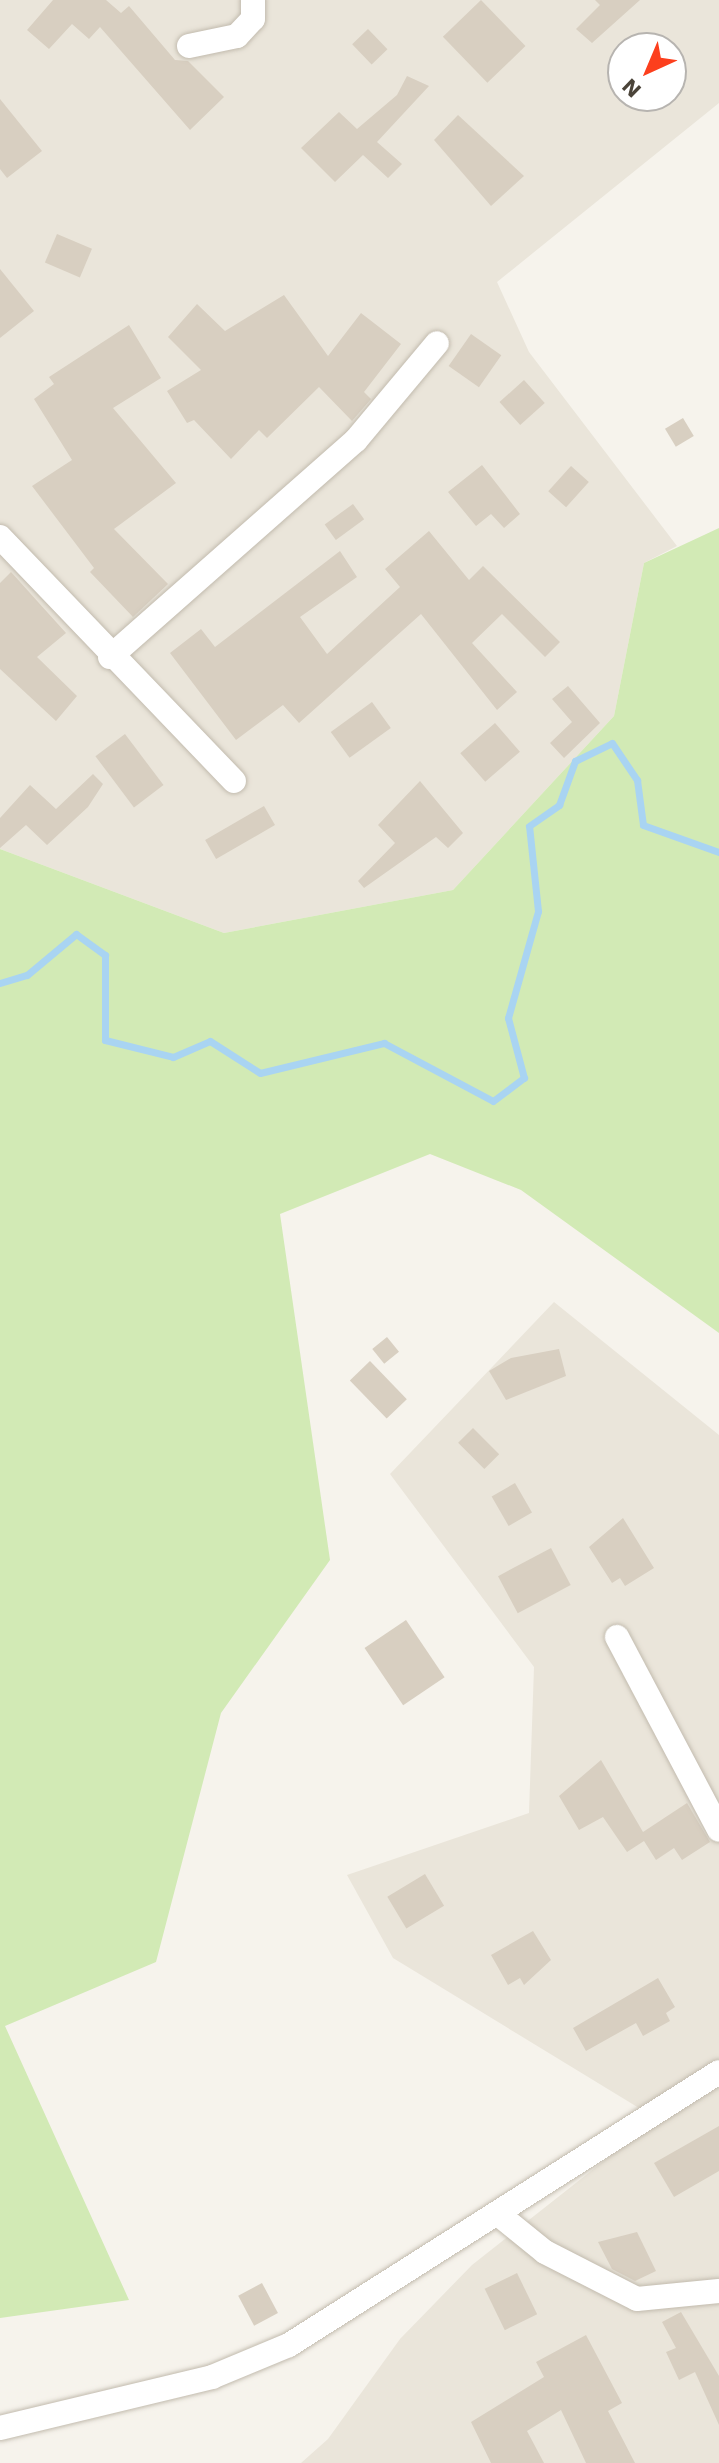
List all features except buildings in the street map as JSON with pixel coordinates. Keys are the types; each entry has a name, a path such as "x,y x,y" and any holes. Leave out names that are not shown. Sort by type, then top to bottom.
{"street":[{"path":"189,46 237,36 253,19 253,0"},
{"path":"110,657 356,440 437,343"},
{"path":"0,537 110,657 234,781"},
{"path":"617,1637 719,1830"},
{"path":"0,2428 212,2377 289,2345 719,2072"},
{"path":"498,2214 545,2252 637,2299 719,2291"}],"shaded area":[{"path":"0,0 719,0 719,103 497,282 529,352 677,546 644,563 614,716 453,890 224,933 0,849"},
{"path":"554,1302 719,1435 719,2463 301,2463 328,2439 400,2339 472,2265 657,2119 393,1958 347,1875 529,1813 534,1667 390,1474"}],"green space":[{"path":"719,528 719,1333 521,1190 430,1154 280,1214 330,1560 221,1713 156,1962 5,2026 129,2300 0,2318 0,849 224,933 453,890 614,716 644,563"}],"waterway":[{"path":"0,983 27,975 76,934 105,955 105,1040 173,1057 210,1041 260,1073 384,1043 493,1101 524,1078 508,1018 538,911 529,826 559,805 575,761 612,743 637,780 643,825 719,852"}]}
